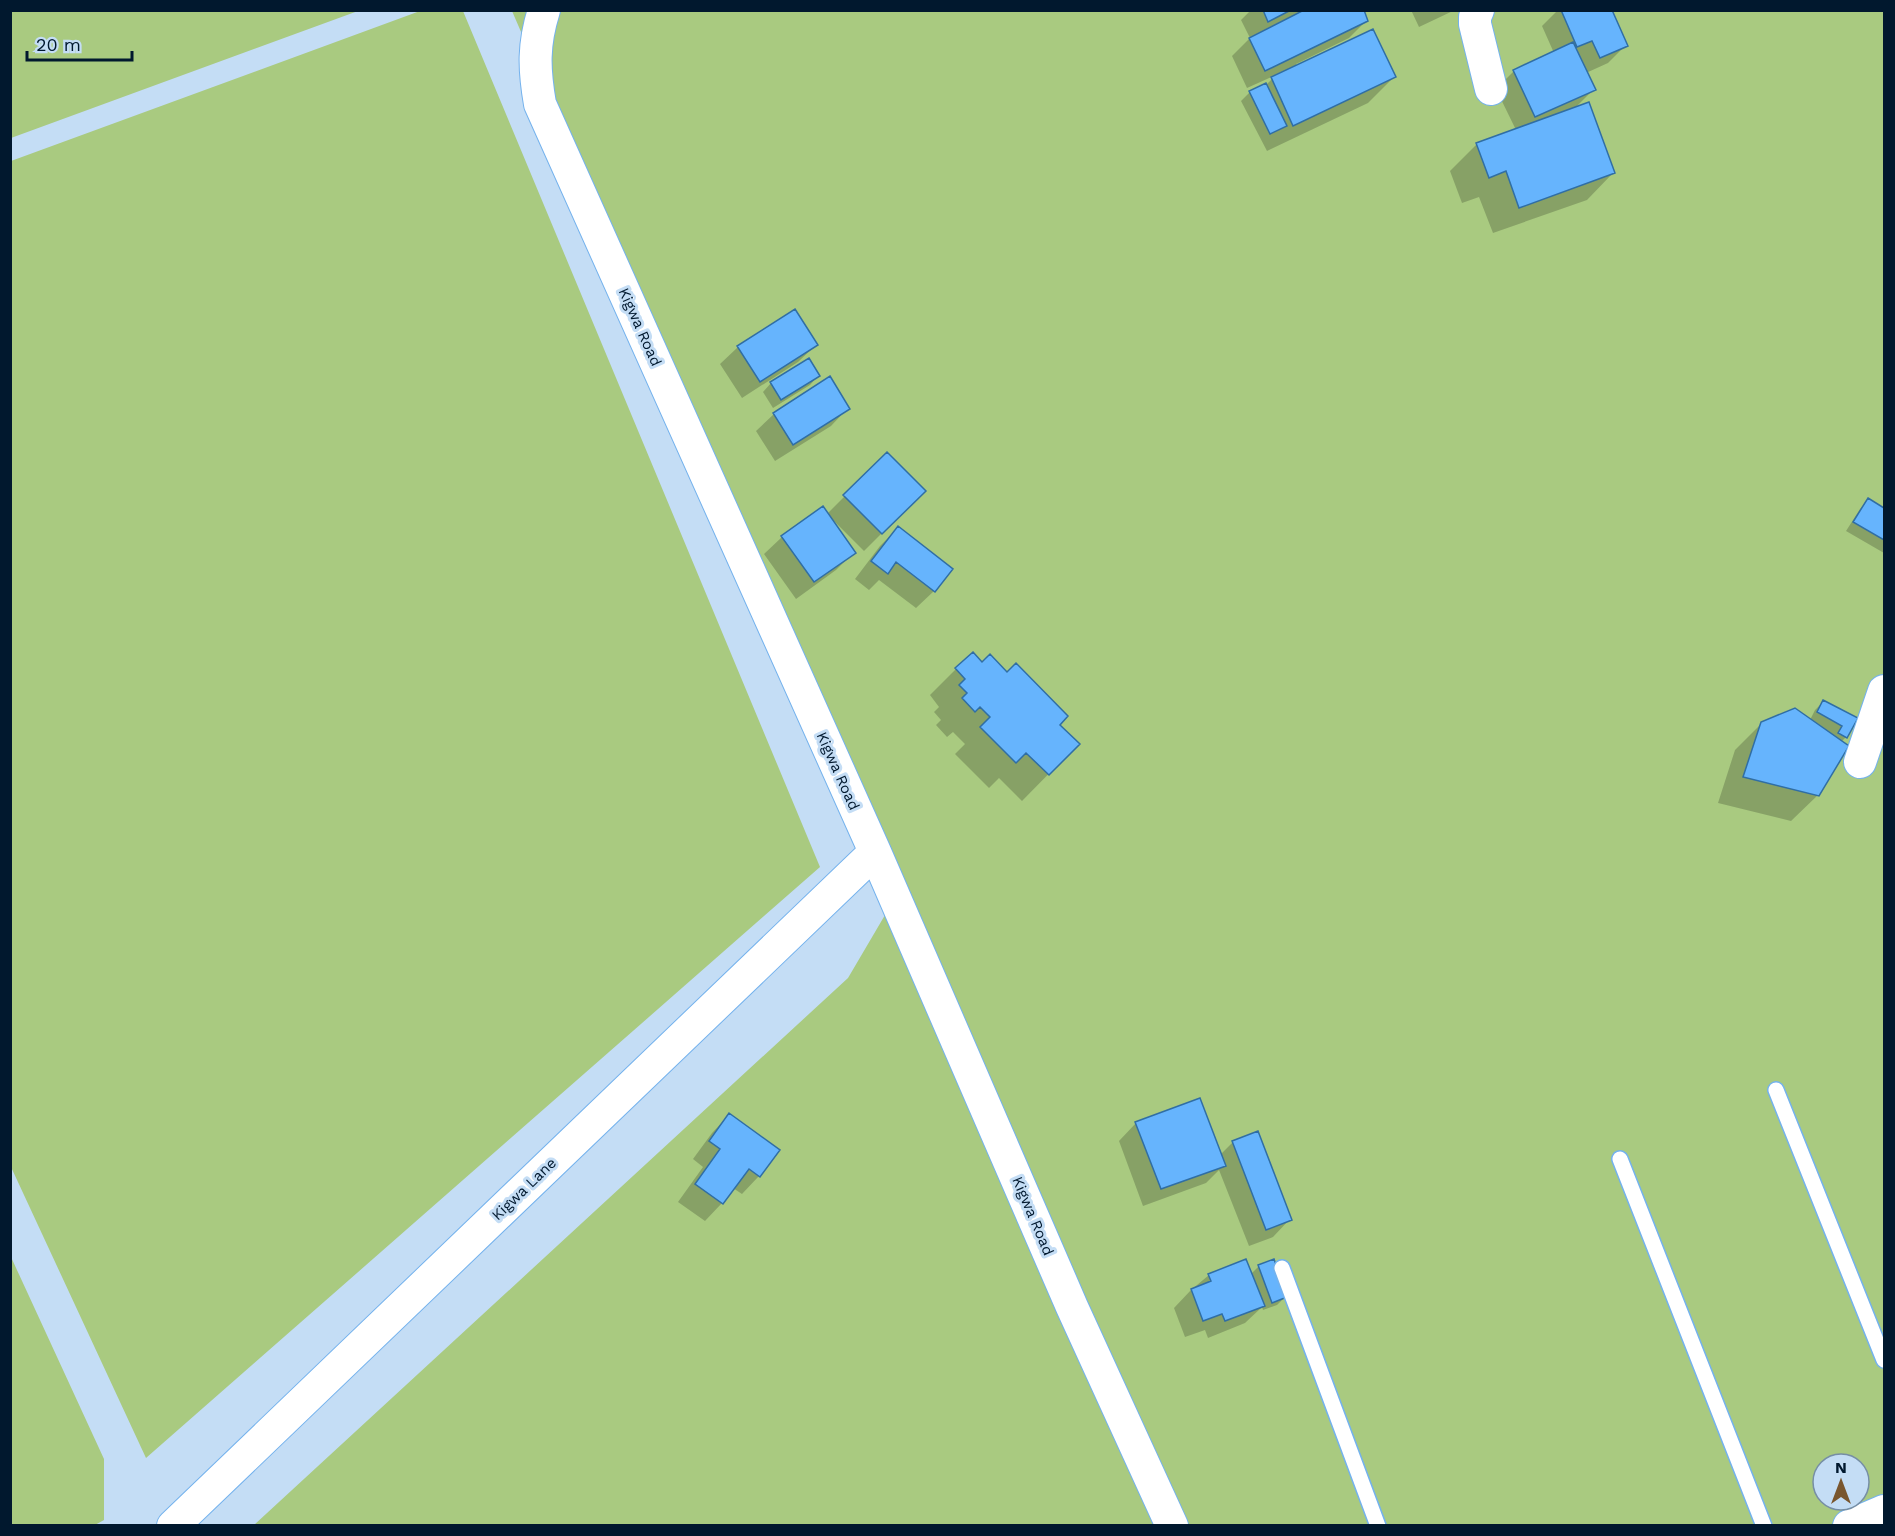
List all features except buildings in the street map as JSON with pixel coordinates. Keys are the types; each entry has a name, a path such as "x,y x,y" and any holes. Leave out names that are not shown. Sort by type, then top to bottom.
{"street":[{"name":"Kigwa Road","path":"544,10 534,50 540,104 875,852 1072,1307 1172,1526"},
{"path":"1478,10 1475,24 1491,89"},
{"path":"1860,762 1884,691"},
{"name":"Kigwa Lane","path":"173,1526 875,852"},
{"path":"1850,1526 1884,1512"}],"lane":[{"path":"1776,1090 1884,1360"},
{"path":"1620,1159 1764,1526"},
{"path":"1282,1268 1378,1526"}],"green space":[{"path":"11,10 358,10 358,11 11,138"},
{"path":"420,11 463,11 820,867 146,1458 11,1167 11,161"},
{"path":"512,11 1884,11 1884,1525 253,1526 848,978 895,898"},
{"path":"11,1257 104,1459 104,1520 95,1525 11,1525"}]}
